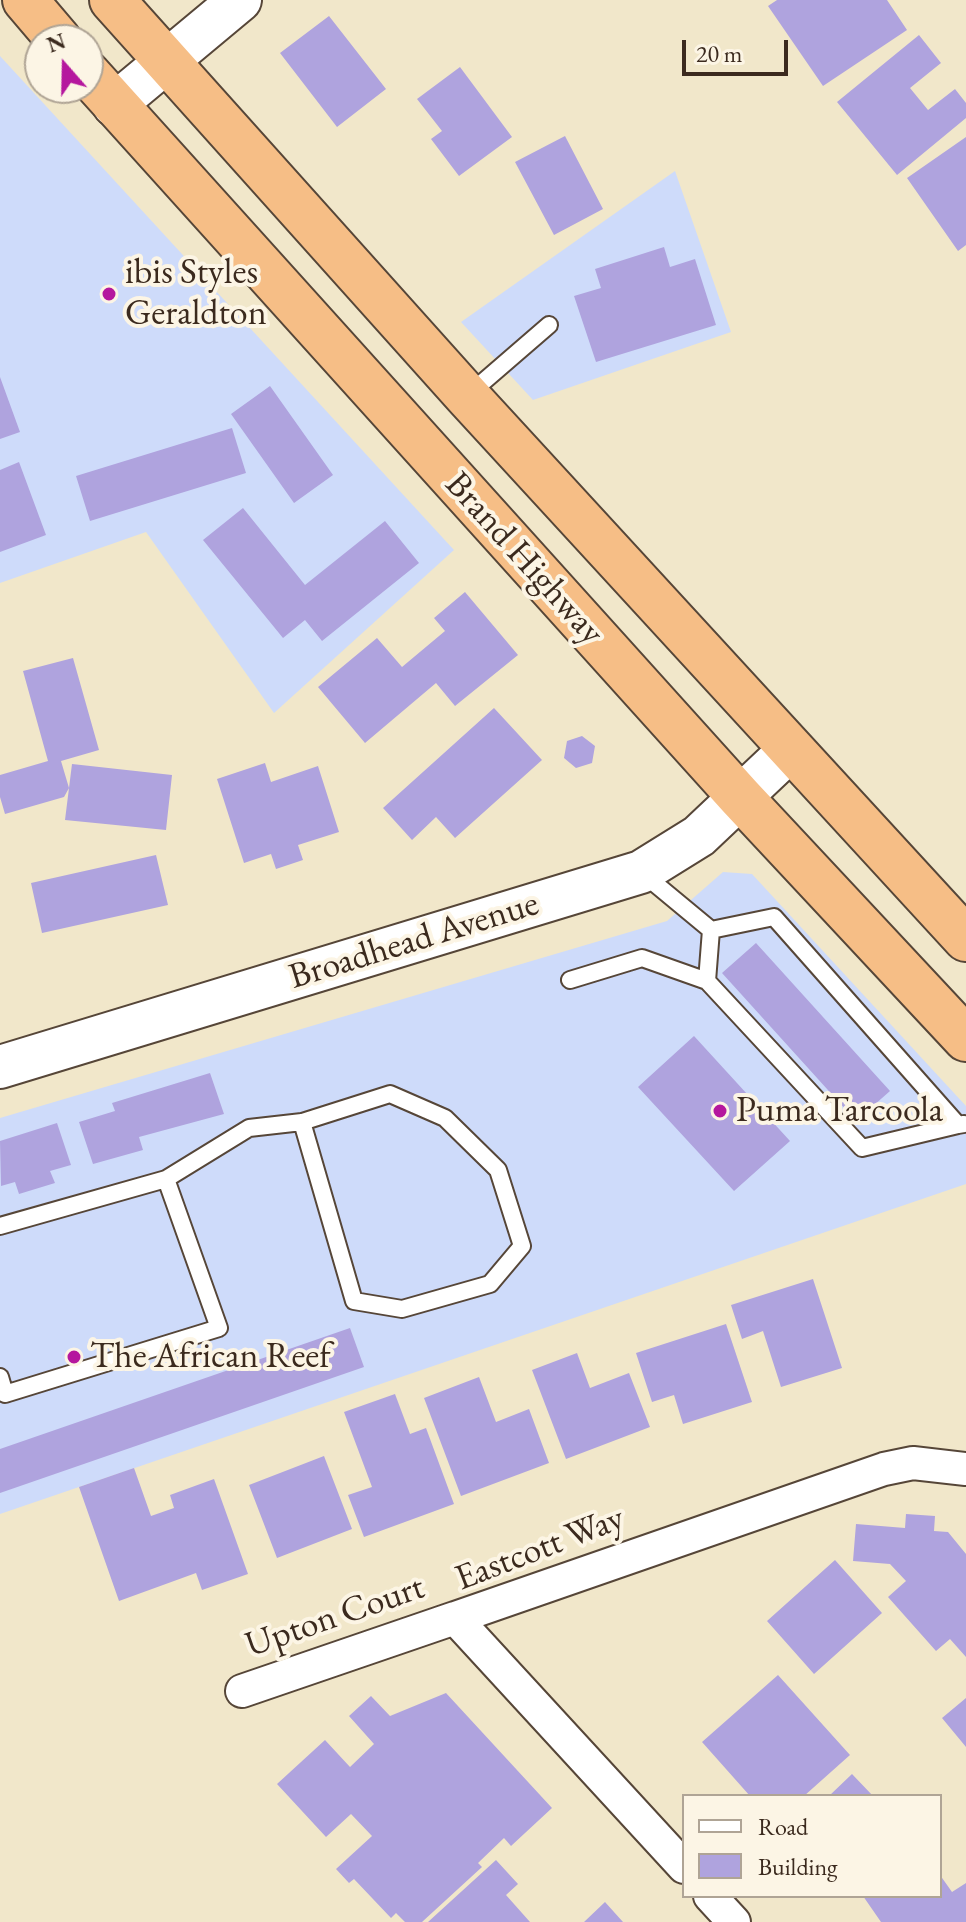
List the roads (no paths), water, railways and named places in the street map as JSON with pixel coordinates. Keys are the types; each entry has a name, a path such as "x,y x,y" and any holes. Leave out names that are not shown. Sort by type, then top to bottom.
{"highway":[{"path":"25,0 45,24"},
{"name":"Brand Highway","path":"112,0 467,396 966,939"},
{"name":"Brand Highway","path":"104,93 740,797 966,1039"}],"street":[{"path":"104,89 166,62 240,0"},
{"name":"Broadhead Avenue","path":"1,1061 641,872 699,836 791,749"},
{"name":"Eastcott Way","path":"682,1865 455,1618 884,1469 913,1463 966,1469"},
{"name":"Upton Court","path":"242,1691 455,1618"},
{"path":"712,1898 734,1922"}],"lane":[{"path":"467,396 549,325"},
{"path":"641,872 711,930"},
{"path":"570,980 642,958 707,981 862,1148 962,1124 774,917 711,930"},
{"path":"707,981 711,930"},
{"path":"0,1226 166,1179 249,1128 302,1122 390,1094 445,1118 498,1170 522,1246 490,1284 402,1309 354,1301 302,1122"},
{"path":"0,1377 5,1394 219,1328 166,1179"}],"place":[{"name":"ibis Styles Geraldton","path":"109,294"},
{"name":"Puma Tarcoola","path":"720,1111"},
{"name":"The African Reef","path":"74,1357"}]}
